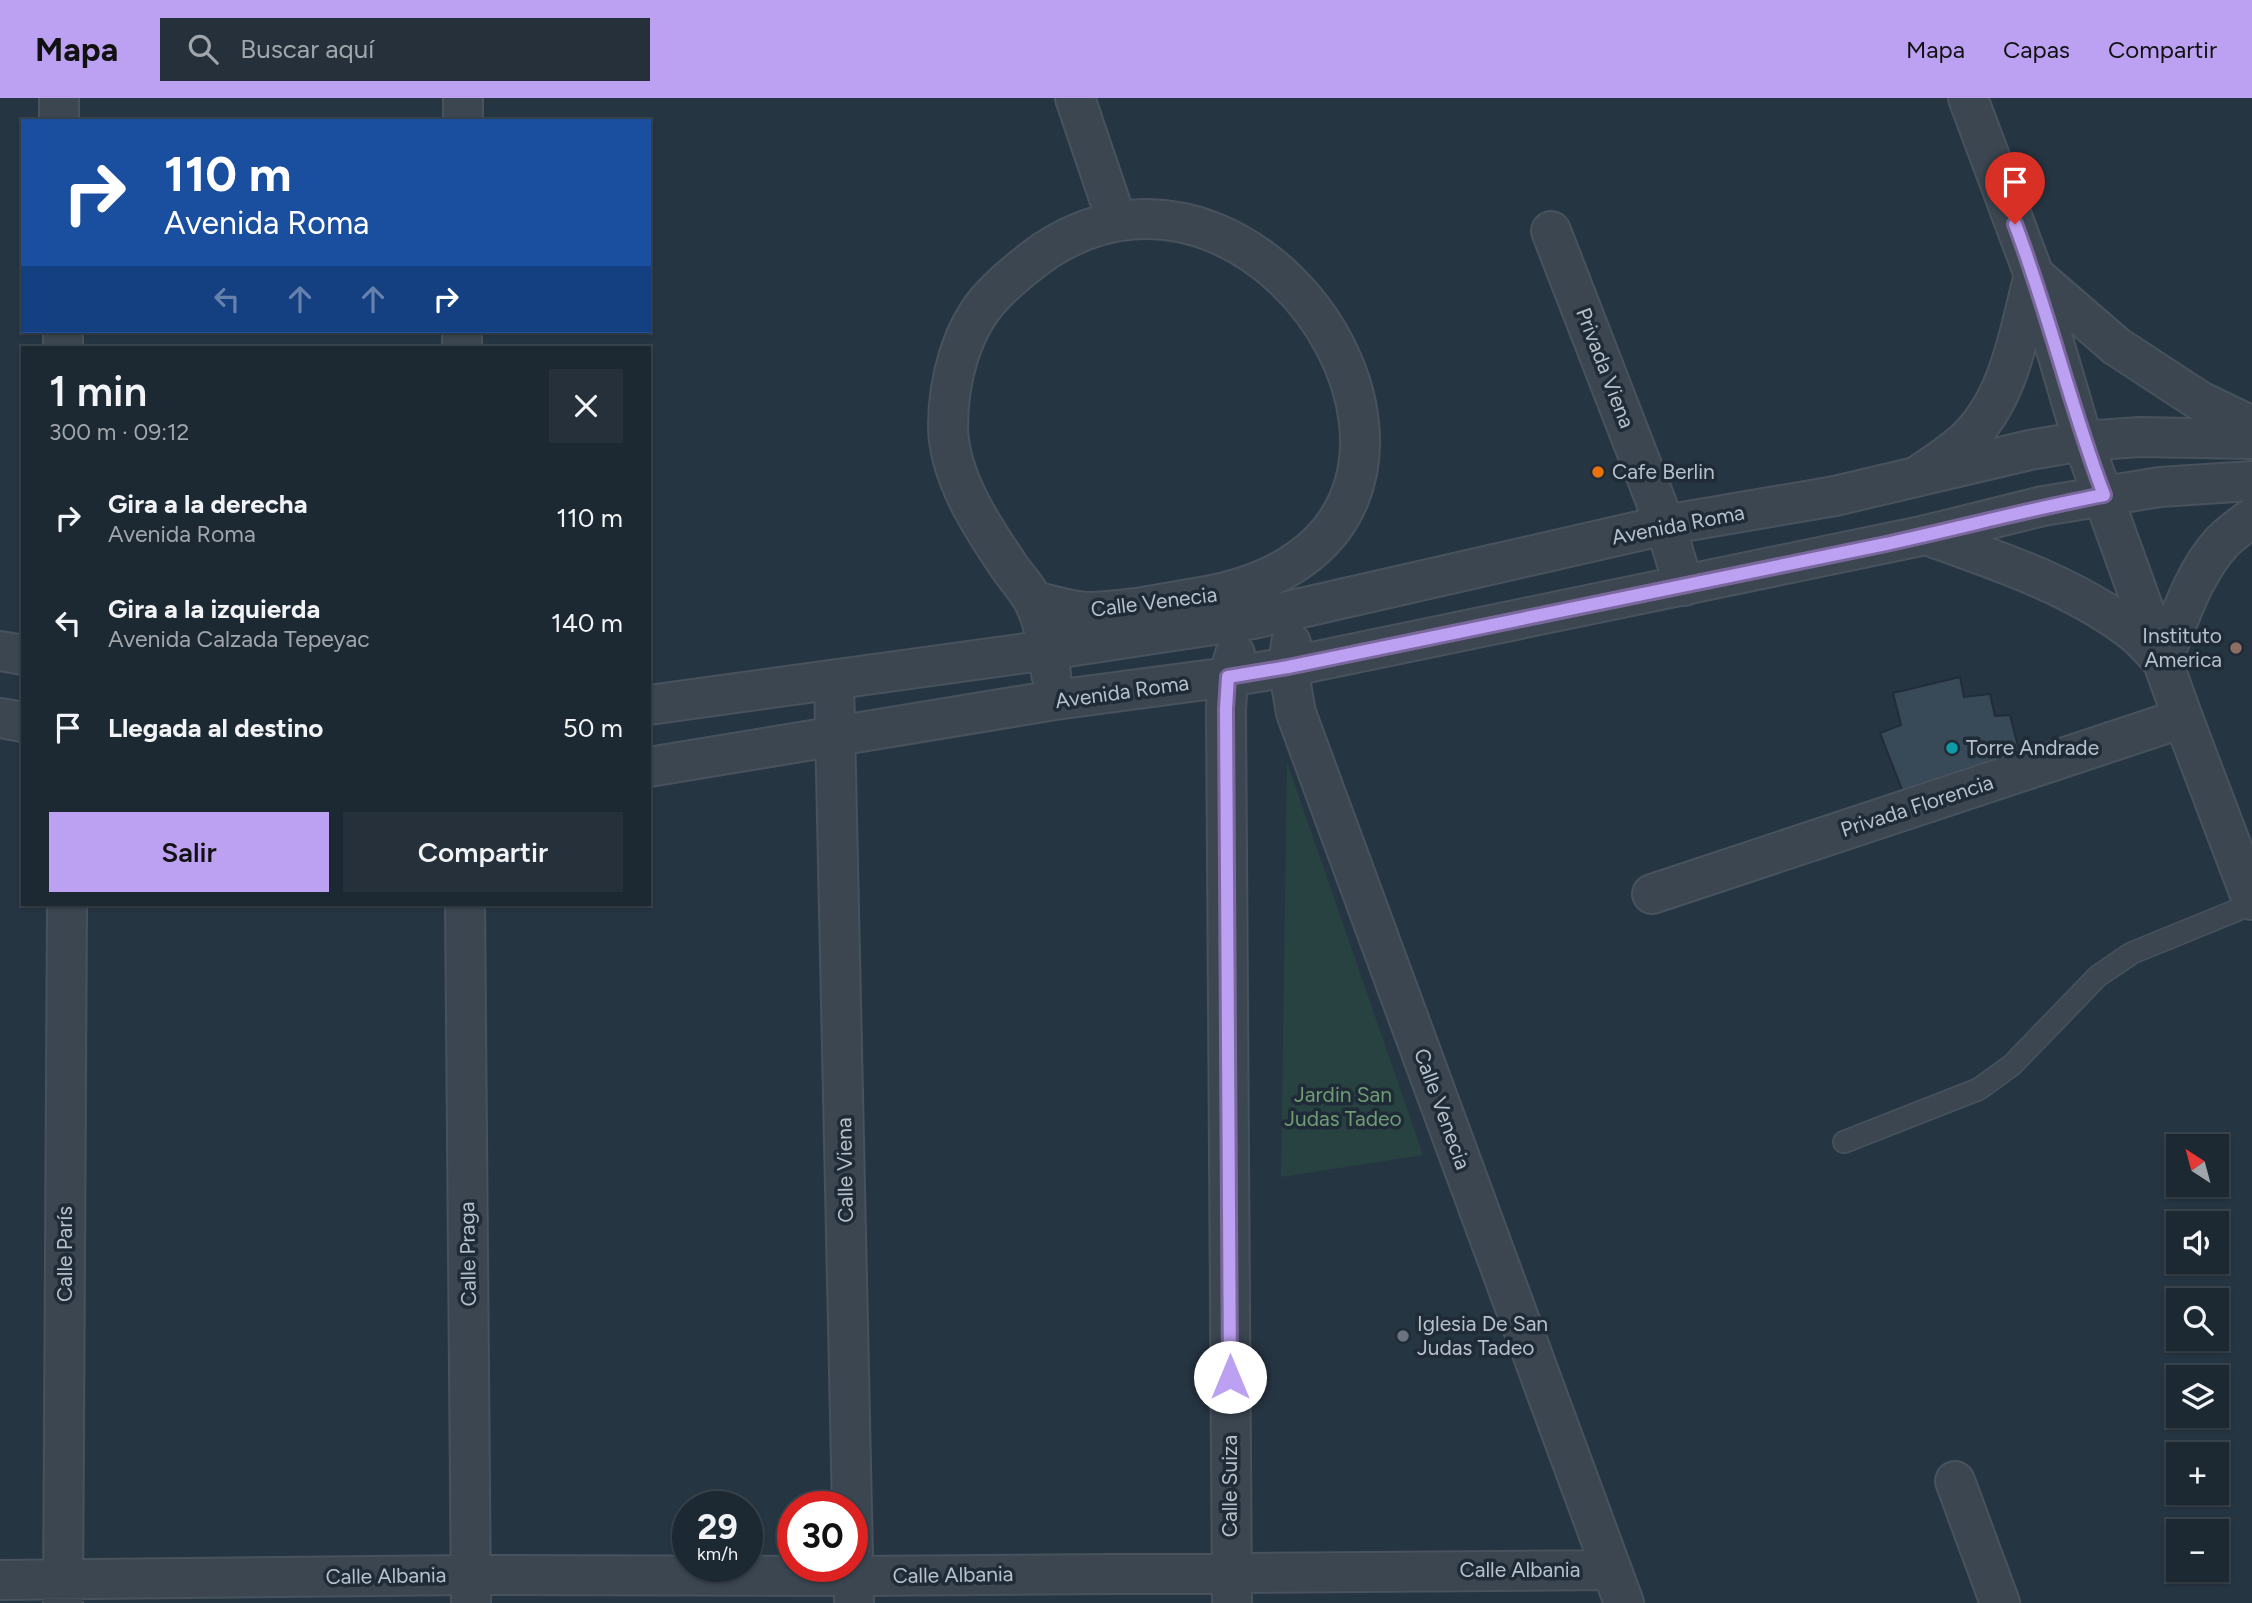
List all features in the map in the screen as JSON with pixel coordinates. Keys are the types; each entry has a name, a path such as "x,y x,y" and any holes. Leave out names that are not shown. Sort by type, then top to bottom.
{"street":[{"path":"59,98 59,119"},
{"path":"463,98 463,119"},
{"path":"1075,98 1115,216"},
{"path":"1968,98 2034,275 2083,441 2252,902"},
{"name":"Calle Venecia","path":"1034,601 1085,612 1128,609 1230,592 1272,576 1315,547 1338,522 1353,489 1360,438 1356,393 1342,352 1324,319 1279,265 1249,241 1213,223 1163,212 1115,216 1079,230 1020,270 991,297 970,328 957,364 950,398 948,430 957,470 969,502 990,539 1034,601 1048,650 1055,701"},
{"name":"Privada Viena","path":"1551,231 1665,525 1684,586"},
{"path":"2034,275 2116,346 2200,401 2252,426"},
{"path":"1916,477 1965,441 1988,414 2009,370 2034,275"},
{"name":"Avenida Roma","path":"651,705 1252,619 1665,525 1835,496 2030,450 2083,441 2140,437 2252,439"},
{"name":"Avenida Roma","path":"651,767 1055,701 1288,667 1926,536 2043,506 2160,487 2252,481"},
{"path":"2162,661 2191,589 2221,543 2252,518"},
{"path":"1926,536 1987,557 2084,600 2134,632 2162,661"},
{"path":"1252,619 1263,601 1272,576"},
{"name":"Calle Venecia","path":"1294,610 1288,667 1296,713 1618,1586"},
{"name":"Calle Suiza","path":"1231,1587 1226,723 1228,677 1252,619"},
{"path":"0,651 21,655"},
{"name":"Calle Viena","path":"834,680 855,1590"},
{"name":"Privada Florencia","path":"1652,894 2183,718"},
{"path":"0,719 21,722"},
{"name":"Calle París","path":"63,1592 68,906"},
{"name":"Calle Praga","path":"465,906 471,1589"},
{"path":"1955,1481 2000,1603"},
{"name":"Calle Albania","path":"0,1580 63,1592 1618,1586"}],"lane":[{"path":"1844,1142 1979,1089 2012,1065 2098,976 2132,953 2252,902"}],"green space":[{"name":"Jardin San Judas Tadeo","path":"1287,762 1423,1155 1281,1177"}],"building":[{"name":"Torre Andrade","path":"1960,677 1964,697 1990,694 1995,716 2010,715 2022,762 1906,800 1880,733 1901,725 1893,693"}],"place":[{"name":"Cafe Berlin","path":"1598,472"},
{"name":"Instituto America","path":"2236,648"},
{"name":"Torre Andrade","path":"1952,748"},
{"name":"Iglesia De San Judas Tadeo","path":"1403,1336"}],"route":[{"path":"1230,1377 1228,677 1926,536 2043,506 2104,495 2083,441 2034,275 2015,224"}]}
